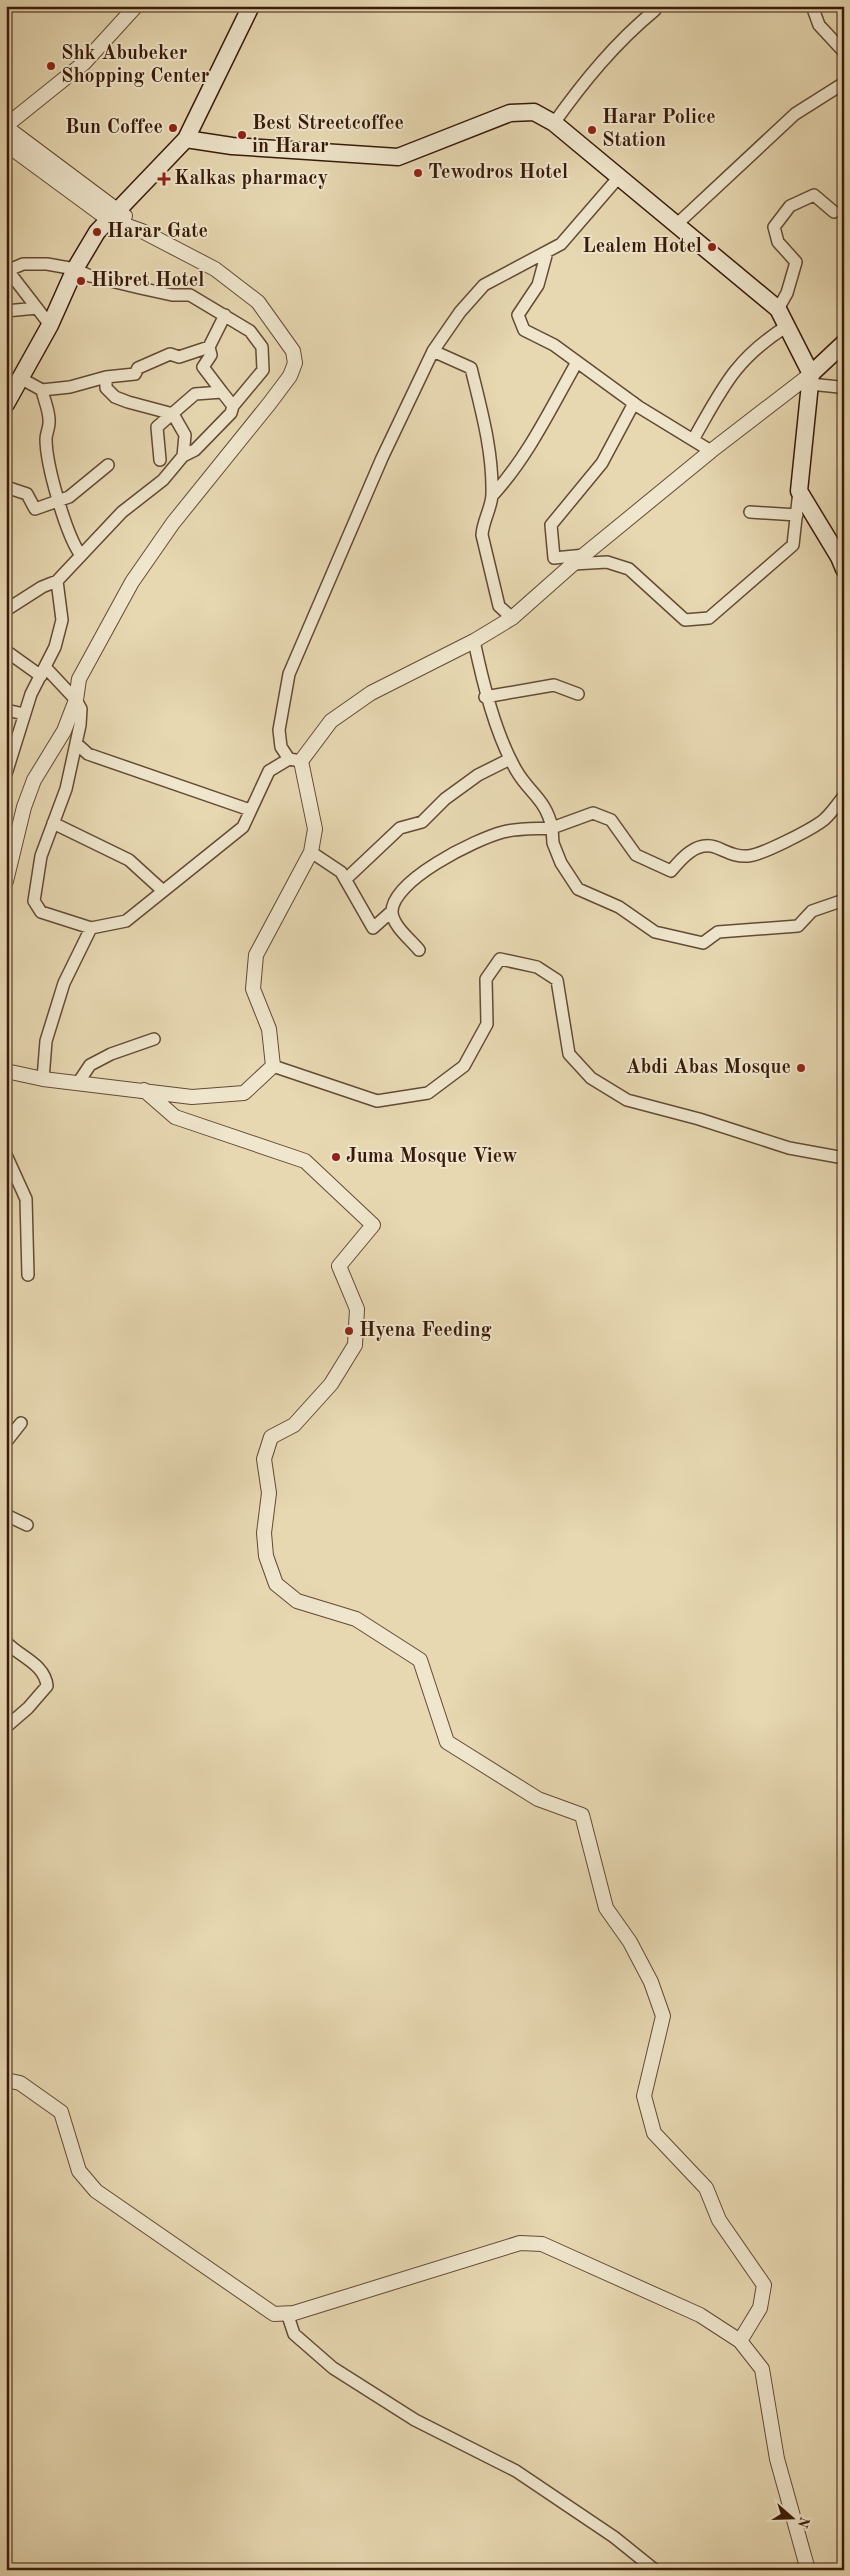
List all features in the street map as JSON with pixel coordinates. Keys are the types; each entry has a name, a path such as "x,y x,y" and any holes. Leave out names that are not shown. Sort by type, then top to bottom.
{"main road":[{"path":"6,404 22,379 50,325 75,269 97,232 112,214 186,139 251,6"},
{"path":"186,139 232,146 398,157 510,112 534,112 554,123 778,309 811,379 800,491 842,560"},
{"path":"811,379 844,343"}],"street":[{"path":"55,172 8,128 84,63 136,6"},
{"path":"554,123 584,80 629,32 655,10 656,6"},
{"path":"812,6 819,25 844,52"},
{"path":"676,225 795,114 844,83"},
{"path":"6,144 55,172 112,214 142,232 215,269 258,302 293,351 295,363 290,376 270,404 173,523 132,582 79,679 76,700 64,731 34,780 24,807 6,881"},
{"path":"273,1066 269,1029 254,989 256,955 311,852 315,829 295,760 281,747 279,730 289,674 382,458 433,351 460,312 484,285 561,244 618,178"},
{"path":"778,309 787,293 796,262 778,242 774,227 790,206 814,195 834,212"},
{"path":"547,252 538,284 518,315 524,330 554,345 634,403 694,438 711,451"},
{"path":"6,610 42,587 57,581 80,554 122,512 164,480 183,456 195,450 230,413 233,406 263,370 262,347 250,331 190,295 172,295 90,276 75,269 47,264 23,264 7,269 50,325"},
{"path":"6,311 37,308"},
{"path":"225,315 209,347 211,355 203,367 233,406"},
{"path":"694,438 728,377 763,342 787,326"},
{"path":"22,379 42,390 70,388 106,377 135,374 138,368 170,354 179,357 209,347"},
{"path":"433,351 470,368 483,416 491,462 492,496 483,523 482,535 499,606 512,618"},
{"path":"492,496 505,482 532,443 577,362"},
{"path":"106,377 106,388 115,397 173,414 185,435 183,456"},
{"path":"6,651 43,672 76,700 81,709 78,744 66,789 41,856 34,901 41,912 91,928 126,920 243,828 269,771 295,760 331,721 371,693 474,641 512,618 573,564 711,451 811,379 838,387 844,391"},
{"path":"42,390 49,421 46,439 48,454 58,500 74,545 80,554"},
{"path":"160,460 157,427 195,394 222,392"},
{"path":"586,555 554,558 550,525 602,463 634,403"},
{"path":"6,487 27,494 35,509 69,497 108,465"},
{"path":"573,564 607,562 629,569 685,620 709,618 793,545 800,491"},
{"path":"750,512 797,515"},
{"path":"6,774 24,714 55,647 62,620 57,581"},
{"path":"474,641 485,697 493,710 510,759 517,772 549,812 552,843 561,863 578,889 619,908 655,932 680,940 703,943 718,932 798,926 812,911 844,900"},
{"path":"485,697 554,685 578,694"},
{"path":"6,710 24,714"},
{"path":"78,744 88,754 250,810"},
{"path":"346,879 400,828 422,822 445,800 478,775 510,759"},
{"path":"311,852 341,872 373,928 392,911 396,898 414,879 456,851 503,832 552,828 592,813 611,820 636,854 671,872 683,856 696,848 713,846 729,854 749,856 775,846 823,821 844,796"},
{"path":"53,823 128,860 162,890"},
{"path":"392,911 395,922 419,950"},
{"path":"43,1079 46,1041 64,983 91,928"},
{"path":"273,1066 377,1101 428,1093 464,1066 487,1024 486,979 500,959 537,967 556,980 569,1054 591,1078 627,1100 699,1119 789,1148 844,1158"},
{"path":"78,1083 90,1065 111,1054 154,1039"},
{"path":"6,1071 43,1079 192,1097 244,1093 273,1066"},
{"path":"144,1090 175,1117 305,1161 373,1225 339,1266 357,1309 355,1345 331,1384 294,1424 271,1437 268,1444 264,1459 269,1493 264,1533 266,1556 276,1584 297,1602 356,1619 420,1660 447,1742 538,1798 582,1815 606,1908 630,1942 651,1982 663,2016 644,2096 654,2133 706,2188 719,2220 764,2285 760,2308 740,2341"},
{"path":"6,1155 26,1200 28,1275"},
{"path":"6,1442 21,1423"},
{"path":"6,1515 27,1526"},
{"path":"6,1642 16,1653 40,1669 46,1676 47,1686 28,1708 6,1727"},
{"path":"6,2080 20,2083 62,2112 79,2171 96,2191 274,2314 287,2313 520,2243 542,2244 700,2315 740,2341 762,2369 777,2459 808,2570"},
{"path":"287,2313 294,2334 333,2368 415,2420 516,2471 614,2537 655,2570"}],"place":[{"name":"Shk Abubeker Shopping Center","path":"51,66"},
{"name":"Bun Coffee","path":"173,128"},
{"name":"Harar Police Station","path":"592,130"},
{"name":"Best Streetcoffee in Harar","path":"242,135"},
{"name":"Tewodros Hotel","path":"418,173"},
{"name":"Kalkas pharmacy","path":"164,179"},
{"name":"Harar Gate","path":"97,232"},
{"name":"Lealem Hotel","path":"712,247"},
{"name":"Hibret Hotel","path":"81,281"},
{"name":"Abdi Abas Mosque","path":"801,1068"},
{"name":"Juma Mosque View","path":"336,1157"},
{"name":"Hyena Feeding","path":"349,1331"}]}
